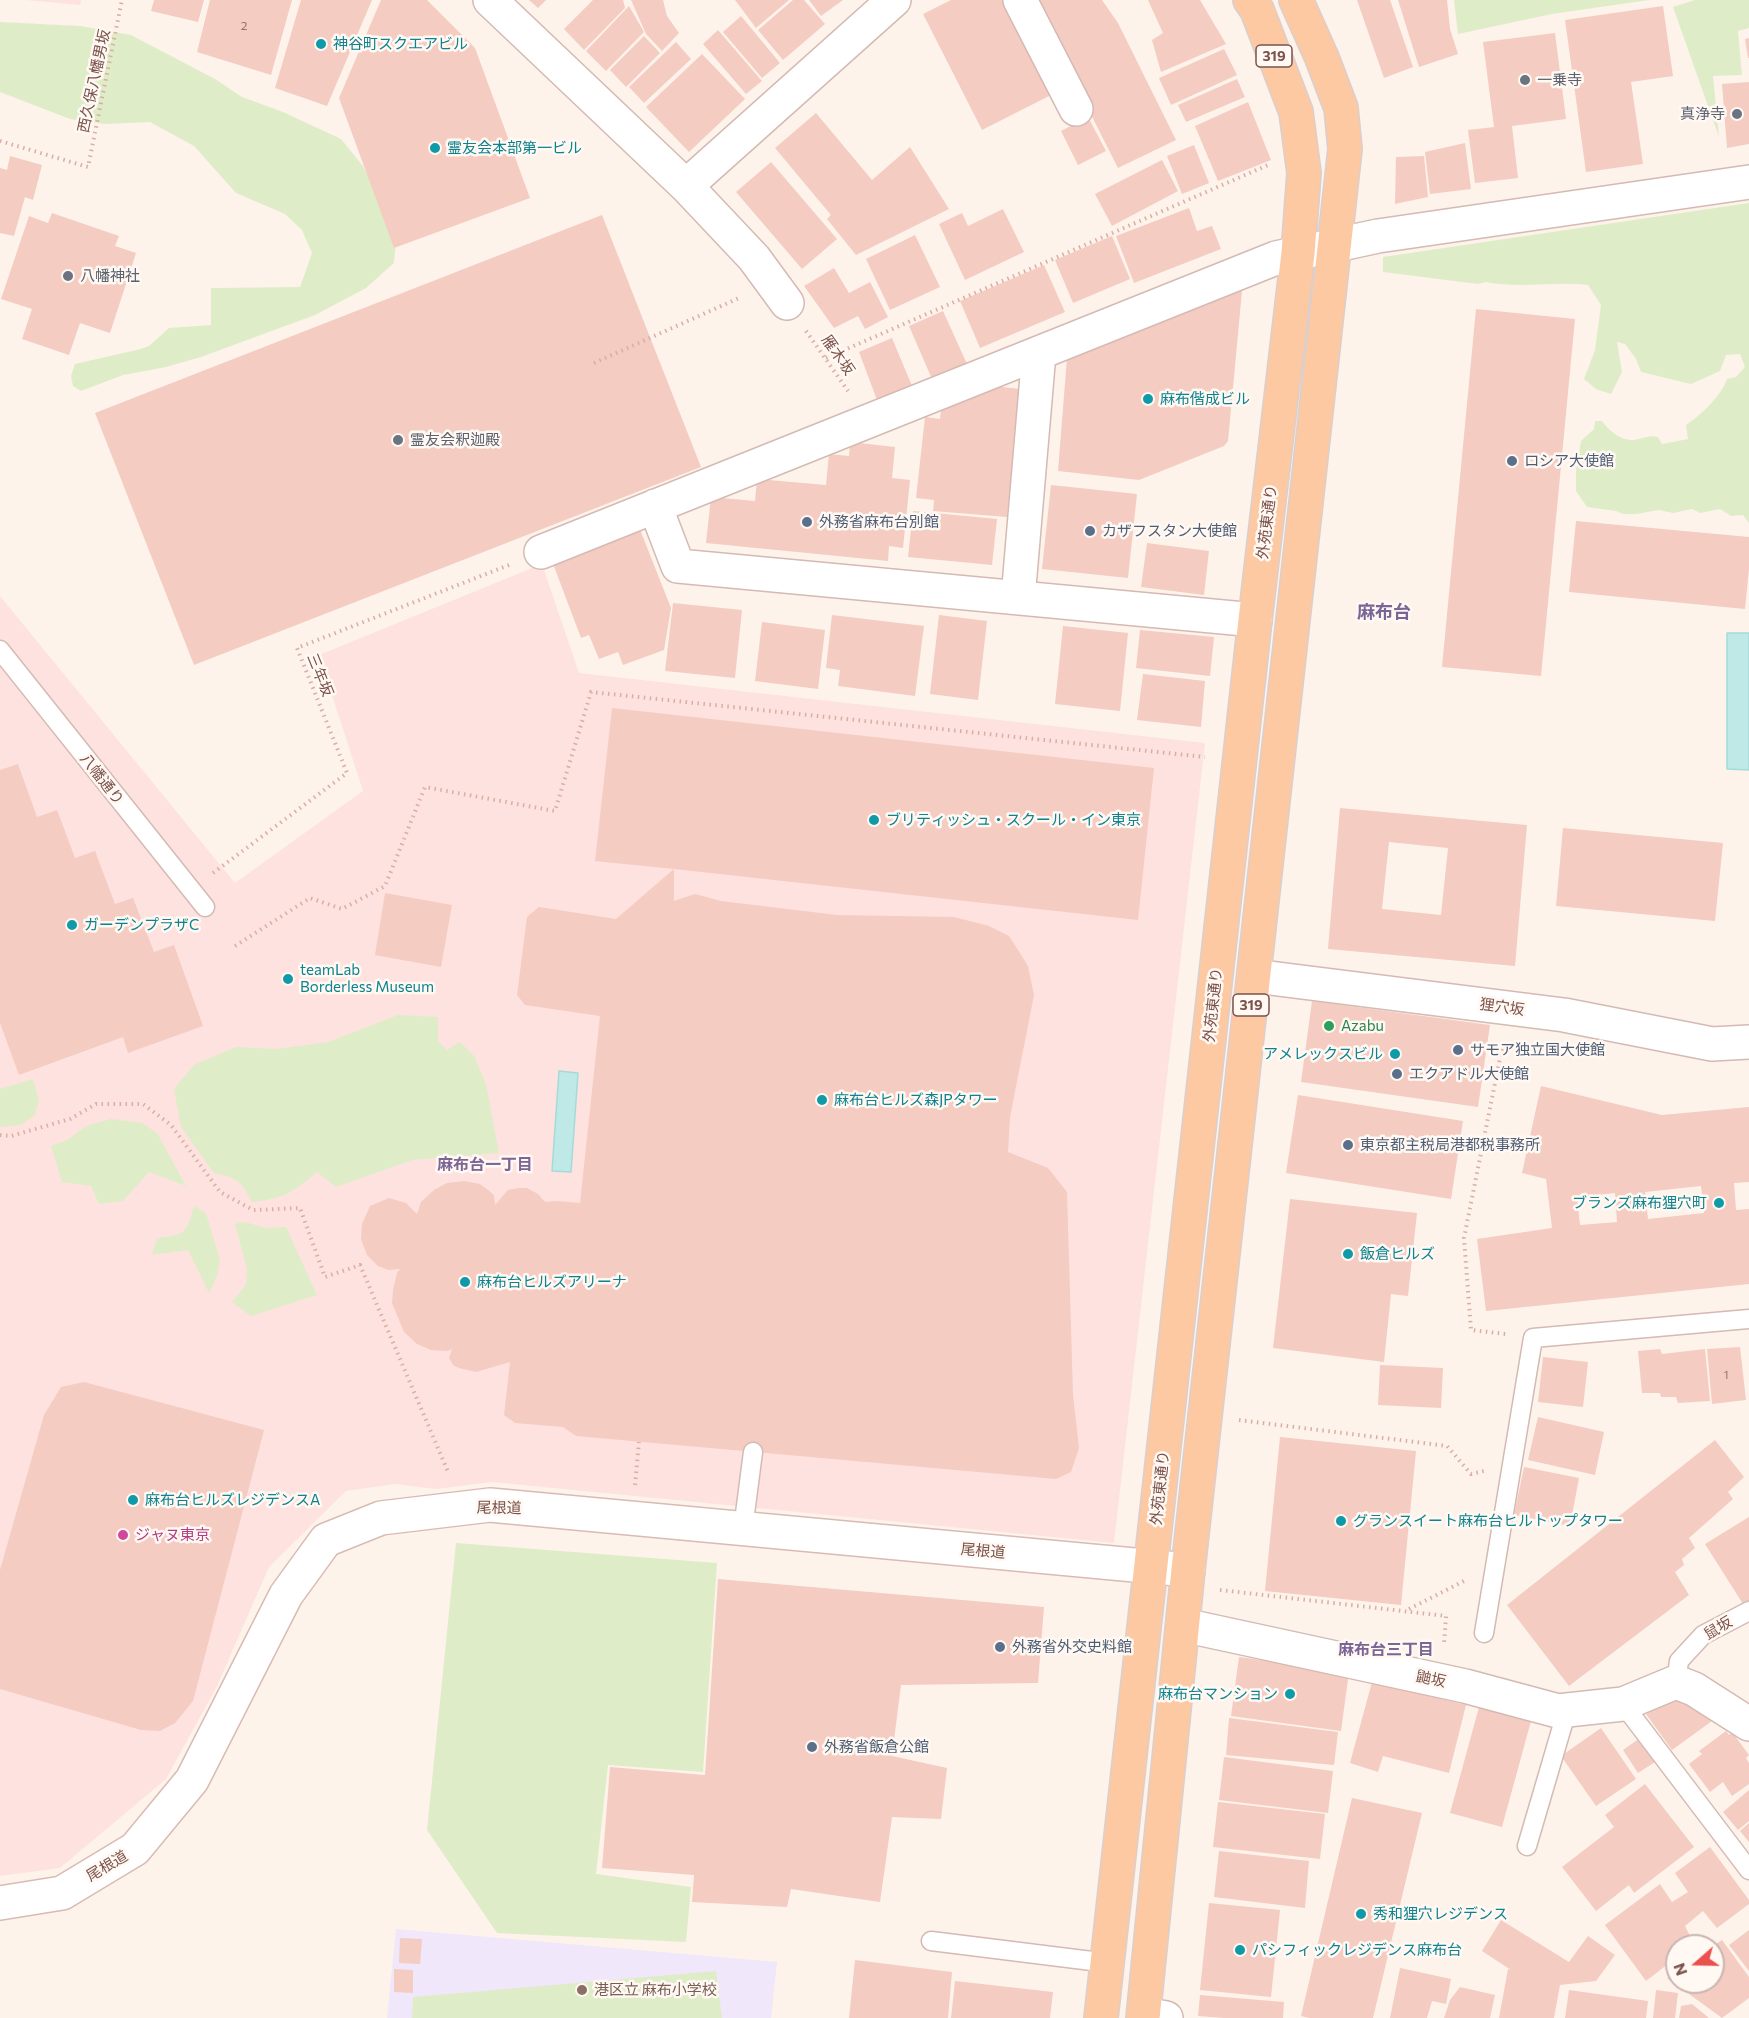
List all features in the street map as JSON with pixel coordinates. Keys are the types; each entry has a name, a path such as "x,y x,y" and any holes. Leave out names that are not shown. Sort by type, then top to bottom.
{"main road":[{"name":"外苑東通り","path":"1101,2018 1255,620 1298,253 1304,173 1296,112 1257,10 1250,0"},
{"name":"319","path":"1151,2017 1183,1625 1201,1580 1254,976 1345,149 1341,108 1296,0"}],"street":[{"path":"490,0 686,186 754,258 779,293"},
{"path":"686,186 894,0"},
{"path":"1020,0 1076,109"},
{"path":"541,552 1276,258 1390,234 1749,182"},
{"path":"1018,598 1039,353"},
{"path":"655,506 678,566 1255,620"},
{"name":"狸穴坂","path":"1254,976 1564,1015 1712,1044 1749,1042"},
{"name":"尾根道","path":"0,1903 62,1893 135,1849 192,1780 286,1595 326,1540 381,1518 490,1504 1151,1566 1201,1580"},
{"name":"鼬坂","path":"1183,1625 1465,1686 1558,1711 1623,1704 1676,1682"},
{"path":"1676,1682 1694,1689 1749,1724"}],"lane":[{"name":"八幡通り","path":"0,650 205,907"},
{"path":"1484,1633 1533,1338 1749,1319"},
{"path":"742,1529 753,1452"},
{"name":"鼠坂","path":"1676,1682 1679,1661 1703,1635 1749,1611"},
{"path":"1623,1704 1749,1870"},
{"path":"1527,1846 1567,1710"},
{"path":"931,1941 1108,1963"}],"path":[{"name":"西久保八幡男坂","path":"0,141 88,166 122,0"},
{"path":"826,358 1268,165"},
{"path":"594,363 779,293"},
{"name":"雁木坂","path":"779,293 868,421"},
{"name":"三年坂","path":"191,890 347,773 297,648 541,552"},
{"path":"235,946 310,898 342,909 385,886 425,787 555,811 591,692 1209,757"},
{"path":"1506,1334 1471,1330 1464,1238 1510,1008"},
{"path":"0,1136 11,1136 70,1119 96,1104 142,1104 171,1125 220,1192 253,1210 300,1208 325,1277 360,1265 464,1508"},
{"path":"1233,1420 1447,1446 1471,1474 1514,1462"},
{"path":"633,1518 639,1442"},
{"path":"1400,1610 1412,1609 1495,1564"},
{"path":"1201,1580 1446,1616 1443,1649"}],"shaded area":[{"path":"26,0 81,0 80,5"},
{"path":"542,564 579,673 1205,743 1114,1543 492,1482 436,1489 395,1484 346,1491 269,1567 217,1686 166,1779 60,1868 0,1876 0,596 235,883 363,791 319,655"},
{"name":"港区立 麻布小学校","path":"396,1929 777,1962 771,2018 387,2018"}],"green space":[{"path":"1454,0 1649,0 1552,14 1458,34"},
{"path":"1695,0 1749,0 1749,28 1738,31 1742,75 1713,76 1719,137 1673,7"},
{"path":"0,22 80,26 131,35 215,79 242,97 283,112 341,139 363,166 381,203 396,241 394,263 366,288 315,315 201,357 166,367 123,375 81,391 73,386 71,376 75,364 149,346 169,328 211,325 211,288 300,287 312,253 302,230 285,214 236,193 194,146 150,122 105,124 70,119 0,92"},
{"path":"1749,203 1749,523 1743,515 1731,516 1720,509 1700,513 1692,509 1673,513 1659,510 1623,514 1587,507 1576,491 1576,471 1581,441 1594,429 1595,421 1602,421 1613,433 1628,440 1655,436 1662,444 1688,439 1686,425 1710,405 1727,379 1736,377 1745,367 1740,354 1726,355 1720,371 1691,384 1641,372 1636,359 1625,344 1617,342 1622,372 1611,394 1596,389 1584,379 1595,350 1601,305 1588,285 1512,285 1486,282 1478,284 1383,272 1383,257"},
{"path":"398,1015 438,1017 438,1041 447,1050 460,1042 474,1056 486,1084 499,1153 412,1160 336,1187 317,1172 287,1194 252,1202 238,1182 214,1173 181,1127 174,1089 194,1065 236,1047 277,1049 328,1042"},
{"path":"33,1079 39,1100 35,1115 20,1125 0,1127 0,1089"},
{"path":"111,1119 142,1123 157,1133 186,1186 149,1172 123,1201 99,1204 91,1186 62,1182 51,1146 69,1139 86,1126"},
{"path":"194,1206 206,1213 220,1260 217,1276 209,1293 188,1250 152,1255 157,1238 180,1234 186,1228"},
{"path":"245,1222 266,1228 286,1227 317,1295 251,1316 232,1302 246,1285 247,1269 235,1224"},
{"path":"456,1543 717,1563 703,1772 608,1765 596,1874 691,1887 686,1942 497,1933 427,1830"},
{"path":"716,1971 722,2018 412,2018 413,1997"}],"water":[{"path":"1727,633 1749,633 1749,770 1727,769"},
{"path":"559,1071 578,1073 571,1172 552,1171"}],"building":[{"path":"154,0 204,0 198,22 151,11"},
{"path":"210,0 292,0 271,75 197,52"},
{"name":"神谷町スクエアビル","path":"301,0 372,0 327,106 275,88"},
{"name":"霊友会本部第一ビル","path":"381,0 427,0 475,48 530,198 394,248 339,98"},
{"path":"529,0 546,0 538,8"},
{"path":"593,0 623,0 625,8 584,50 564,29"},
{"path":"631,0 663,0 667,16 679,33 662,51 646,34"},
{"path":"735,0 789,0 756,28"},
{"path":"793,0 804,0 825,24 783,60 758,30"},
{"path":"809,0 843,0 821,16"},
{"path":"951,0 1010,0 1057,92 982,130 923,14"},
{"path":"1033,0 1102,0 1118,23 1176,140 1118,168"},
{"path":"1148,0 1200,0 1226,44 1161,72 1152,40 1163,33"},
{"path":"1357,0 1390,0 1413,67 1384,78"},
{"path":"1398,0 1447,0 1450,29 1458,54 1419,67"},
{"path":"629,6 644,32 606,71 586,51"},
{"path":"1663,6 1673,76 1631,82 1643,164 1586,172 1565,20"},
{"path":"741,16 780,63 762,78 723,32"},
{"path":"718,30 762,81 746,94 703,44"},
{"name":"一乗寺","path":"1555,33 1566,119 1512,126 1518,178 1475,183 1468,130 1494,127 1483,42"},
{"path":"644,36 660,53 626,87 610,70"},
{"path":"1749,38 1749,58 1748,58 1745,39"},
{"path":"676,42 691,59 644,103 629,87"},
{"path":"1224,49 1237,75 1171,105 1159,78"},
{"path":"702,54 745,99 689,152 646,107"},
{"path":"1237,79 1245,97 1186,122 1178,105"},
{"name":"真浄寺","path":"1749,82 1749,144 1727,148 1722,84"},
{"path":"1248,102 1271,160 1218,181 1195,126"},
{"path":"816,113 872,180 910,147 949,209 856,255 827,219 831,215 775,148"},
{"path":"1088,117 1106,151 1078,165 1061,131"},
{"path":"1465,143 1471,189 1430,194 1425,152"},
{"path":"1194,145 1209,183 1182,194 1167,156"},
{"path":"10,156 42,165 33,200 25,197 14,236 0,233 0,168 7,170"},
{"path":"1424,156 1428,197 1395,204 1396,157"},
{"path":"1162,160 1178,191 1112,226 1095,194"},
{"path":"771,162 837,239 802,269 736,192"},
{"path":"1189,208 1197,231 1212,226 1221,249 1134,283 1116,236"},
{"path":"1003,209 1024,252 965,280 939,224 962,213 968,226"},
{"name":"八幡神社","path":"52,213 119,236 115,246 136,253 110,333 80,323 69,355 22,339 32,309 1,299 29,216 48,223"},
{"name":"霊友会釈迦殿","path":"602,215 701,467 194,665 95,413"},
{"path":"915,235 940,287 890,310 866,259"},
{"path":"1112,236 1130,279 1073,303 1055,260"},
{"path":"1044,265 1065,312 980,348 960,301"},
{"path":"834,268 849,293 870,282 888,317 865,329 858,316 834,328 804,286"},
{"name":"麻布偕成ビル","path":"1237,287 1242,291 1228,441 1224,446 1139,480 1058,471 1067,358"},
{"name":"ロシア大使館","path":"1476,309 1575,319 1541,676 1442,667"},
{"path":"943,311 967,364 932,379 909,326"},
{"path":"892,338 915,393 880,408 859,352"},
{"path":"967,383 1020,389 1007,517 933,511 934,500 916,498 925,417 940,419 942,400 965,402"},
{"name":"外務省麻布台別館","path":"850,442 895,447 892,478 910,480 903,548 889,546 888,561 706,543 711,497 755,501 757,479 826,485 829,454 849,456"},
{"name":"カザフスタン大使館","path":"1051,485 1137,494 1128,578 1042,569"},
{"path":"913,511 997,519 992,565 908,557"},
{"path":"1576,521 1749,537 1745,609 1569,592"},
{"path":"639,527 671,608 664,650 623,665 618,652 599,659 589,635 581,638 552,561"},
{"path":"1147,543 1209,551 1204,595 1141,587"},
{"path":"673,603 742,610 735,678 665,671"},
{"path":"832,615 924,626 915,696 838,686 840,670 826,668"},
{"path":"939,615 987,621 978,700 930,694"},
{"path":"762,622 825,630 818,689 755,681"},
{"path":"1063,626 1128,633 1120,711 1055,704"},
{"path":"1140,630 1214,637 1210,676 1136,668"},
{"path":"1143,674 1205,681 1201,727 1137,720"},
{"name":"ブリティッシュ・スクール・イン東京","path":"612,708 1154,768 1138,920 595,861"},
{"name":"ガーデンプラザC","path":"18,764 37,817 57,810 75,858 95,851 115,904 133,898 154,952 174,945 203,1026 128,1053 123,1037 19,1075 0,1023 0,770"},
{"path":"1340,808 1527,825 1515,966 1328,949","holes":["1389,842 1448,848 1441,915 1382,909"]},
{"path":"1563,828 1723,843 1715,921 1556,906"},
{"path":"674,869 674,901 695,894 721,901 837,915 954,917 989,926 1009,936 1028,966 1034,995 1010,1117 1008,1152 1048,1168 1067,1192 1073,1395 1079,1448 1071,1472 1056,1479 576,1436 563,1427 515,1423 504,1415 510,1362 476,1372 459,1368 453,1365 449,1358 452,1349 431,1350 417,1344 404,1332 392,1303 397,1273 400,1269 389,1270 378,1266 367,1255 361,1239 362,1224 370,1206 389,1198 406,1203 417,1214 421,1202 434,1190 447,1183 464,1181 480,1184 488,1190 494,1195 495,1205 508,1190 519,1188 527,1188 538,1194 545,1202 580,1203 600,1016 525,1005 517,995 527,917 539,907 616,919"},
{"path":"385,893 452,905 441,967 375,955"},
{"name":"アメレックスビル","path":"1312,1001 1490,1025 1478,1107 1301,1082"},
{"name":"ブランズ麻布狸穴町","path":"1541,1086 1662,1115 1749,1107 1749,1182 1734,1183 1736,1210 1749,1209 1749,1284 1486,1311 1477,1239 1552,1228 1546,1179 1522,1173","holes":["1701,1186 1704,1213 1648,1219 1645,1192","1615,1193 1617,1222 1580,1225 1577,1197"]},
{"path":"1298,1095 1463,1121 1451,1199 1286,1173"},
{"name":"飯倉ヒルズ","path":"1290,1199 1417,1213 1408,1296 1391,1294 1384,1362 1273,1348"},
{"path":"1740,1347 1746,1400 1712,1404 1707,1349"},
{"path":"1660,1349 1662,1354 1705,1349 1710,1401 1678,1403 1676,1397 1661,1397 1660,1393 1642,1393 1638,1351"},
{"path":"1543,1357 1588,1362 1583,1407 1538,1402"},
{"path":"1380,1365 1443,1368 1441,1408 1378,1405"},
{"name":"麻布台ヒルズレジデンスA","path":"84,1382 264,1430 193,1701 175,1723 160,1731 141,1730 0,1689 0,1570 44,1415 61,1387"},
{"path":"1538,1417 1604,1432 1595,1475 1528,1460"},
{"name":"グランスイート麻布台ヒルトップタワー","path":"1280,1437 1416,1451 1401,1605 1265,1591"},
{"path":"1715,1440 1744,1477 1728,1492 1733,1499 1689,1538 1695,1548 1682,1559 1684,1565 1675,1572 1689,1595 1569,1686 1507,1605"},
{"path":"1524,1467 1579,1478 1570,1526 1514,1515"},
{"path":"1749,1517 1749,1601 1743,1604 1705,1544"},
{"path":"718,1579 1044,1607 1038,1683 901,1685 892,1756 947,1768 941,1819 892,1817 880,1902 791,1889 787,1907 692,1902 694,1875 602,1868 610,1767 705,1775"},
{"name":"麻布台マンション","path":"1239,1657 1349,1672 1341,1731 1231,1716"},
{"path":"1372,1682 1466,1705 1449,1773 1383,1756 1378,1772 1350,1763"},
{"path":"1675,1693 1698,1701 1712,1721 1672,1750 1646,1714"},
{"path":"1479,1707 1531,1721 1502,1827 1450,1813"},
{"path":"1229,1718 1338,1732 1334,1765 1226,1755"},
{"path":"1601,1728 1636,1779 1596,1806 1561,1756"},
{"path":"1726,1731 1729,1735 1732,1732 1749,1755 1746,1758 1749,1763 1749,1784 1732,1796 1723,1782 1710,1792 1689,1764 1702,1754 1699,1751"},
{"path":"1640,1738 1655,1762 1638,1773 1623,1750"},
{"path":"1224,1757 1333,1771 1328,1813 1219,1800"},
{"path":"1645,1784 1694,1847 1634,1893 1629,1885 1596,1911 1562,1867 1614,1827 1605,1815"},
{"path":"1749,1790 1749,1821 1738,1830 1723,1812"},
{"name":"秀和狸穴レジデンス","path":"1352,1798 1422,1813 1373,2018 1309,2018 1301,2016"},
{"path":"1218,1802 1325,1814 1320,1859 1213,1847"},
{"path":"1749,1823 1749,1842 1740,1831"},
{"path":"1710,1847 1749,1900 1749,1904 1717,1928 1703,1911 1685,1926 1689,1934 1665,1934 1665,1966 1646,1981 1605,1925 1660,1884 1672,1902 1688,1892 1675,1873"},
{"path":"1219,1851 1309,1861 1305,1908 1214,1897"},
{"name":"パシフィックレジデンス麻布台","path":"1209,1903 1280,1910 1271,1997 1200,1990"},
{"path":"1501,1920 1569,1962 1588,1936 1615,1955 1596,1981 1560,1985 1554,2018 1499,2018 1508,1969 1511,1970 1482,1951"},
{"path":"1749,1930 1749,1971 1729,1945"},
{"path":"400,1938 422,1939 420,1964 399,1963"},
{"path":"1725,1944 1749,1977 1749,1998 1722,2018 1689,1994 1725,1994"},
{"path":"855,1960 952,1972 948,2018 849,2018"},
{"path":"1400,1968 1451,1979 1446,2004 1432,2001 1427,2018 1390,2018"},
{"path":"394,1969 413,1970 413,1993 394,1992"},
{"path":"955,1981 1053,1992 1050,2018 951,2018"},
{"path":"1460,1987 1495,1995 1490,2018 1444,2018 1450,2000"},
{"path":"1569,1990 1648,2001 1646,2018 1565,2018"},
{"path":"1656,1990 1665,1991 1665,1994 1678,1994 1675,2018 1653,2018"},
{"path":"1200,1995 1284,2002 1283,2018 1198,2016"},
{"path":"1692,2004 1709,2018 1679,2018 1681,2006"}],"place":[{"name":"神谷町スクエアビル","path":"321,44"},
{"name":"一乗寺","path":"1525,80"},
{"name":"真浄寺","path":"1737,114"},
{"name":"霊友会本部第一ビル","path":"435,148"},
{"name":"八幡神社","path":"68,276"},
{"name":"麻布偕成ビル","path":"1148,399"},
{"name":"霊友会釈迦殿","path":"398,440"},
{"name":"ロシア大使館","path":"1512,461"},
{"name":"外務省麻布台別館","path":"807,522"},
{"name":"カザフスタン大使館","path":"1090,531"},
{"name":"ブリティッシュ・スクール・イン東京","path":"874,820"},
{"name":"ガーデンプラザC","path":"72,925"},
{"name":"teamLab Borderless Museum","path":"288,979"},
{"name":"Azabu","path":"1329,1026"},
{"name":"サモア独立国大使館","path":"1458,1050"},
{"name":"アメレックスビル","path":"1395,1054"},
{"name":"エクアドル大使館","path":"1397,1074"},
{"name":"麻布台ヒルズ森JPタワー","path":"822,1100"},
{"name":"東京都主税局港都税事務所","path":"1348,1145"},
{"name":"ブランズ麻布狸穴町","path":"1719,1203"},
{"name":"飯倉ヒルズ","path":"1348,1254"},
{"name":"麻布台ヒルズアリーナ","path":"465,1282"},
{"name":"麻布台ヒルズレジデンスA","path":"133,1500"},
{"name":"グランスイート麻布台ヒルトップタワー","path":"1341,1521"},
{"name":"ジャヌ東京","path":"123,1535"},
{"name":"外務省外交史料館","path":"1000,1647"},
{"name":"麻布台マンション","path":"1290,1694"},
{"name":"外務省飯倉公館","path":"812,1747"},
{"name":"秀和狸穴レジデンス","path":"1361,1914"},
{"name":"パシフィックレジデンス麻布台","path":"1240,1950"},
{"name":"港区立 麻布小学校","path":"582,1990"}],"district":[{"name":"麻布台","path":"1384,612"},
{"name":"麻布台一丁目","path":"485,1165"},
{"name":"麻布台三丁目","path":"1386,1650"}]}
